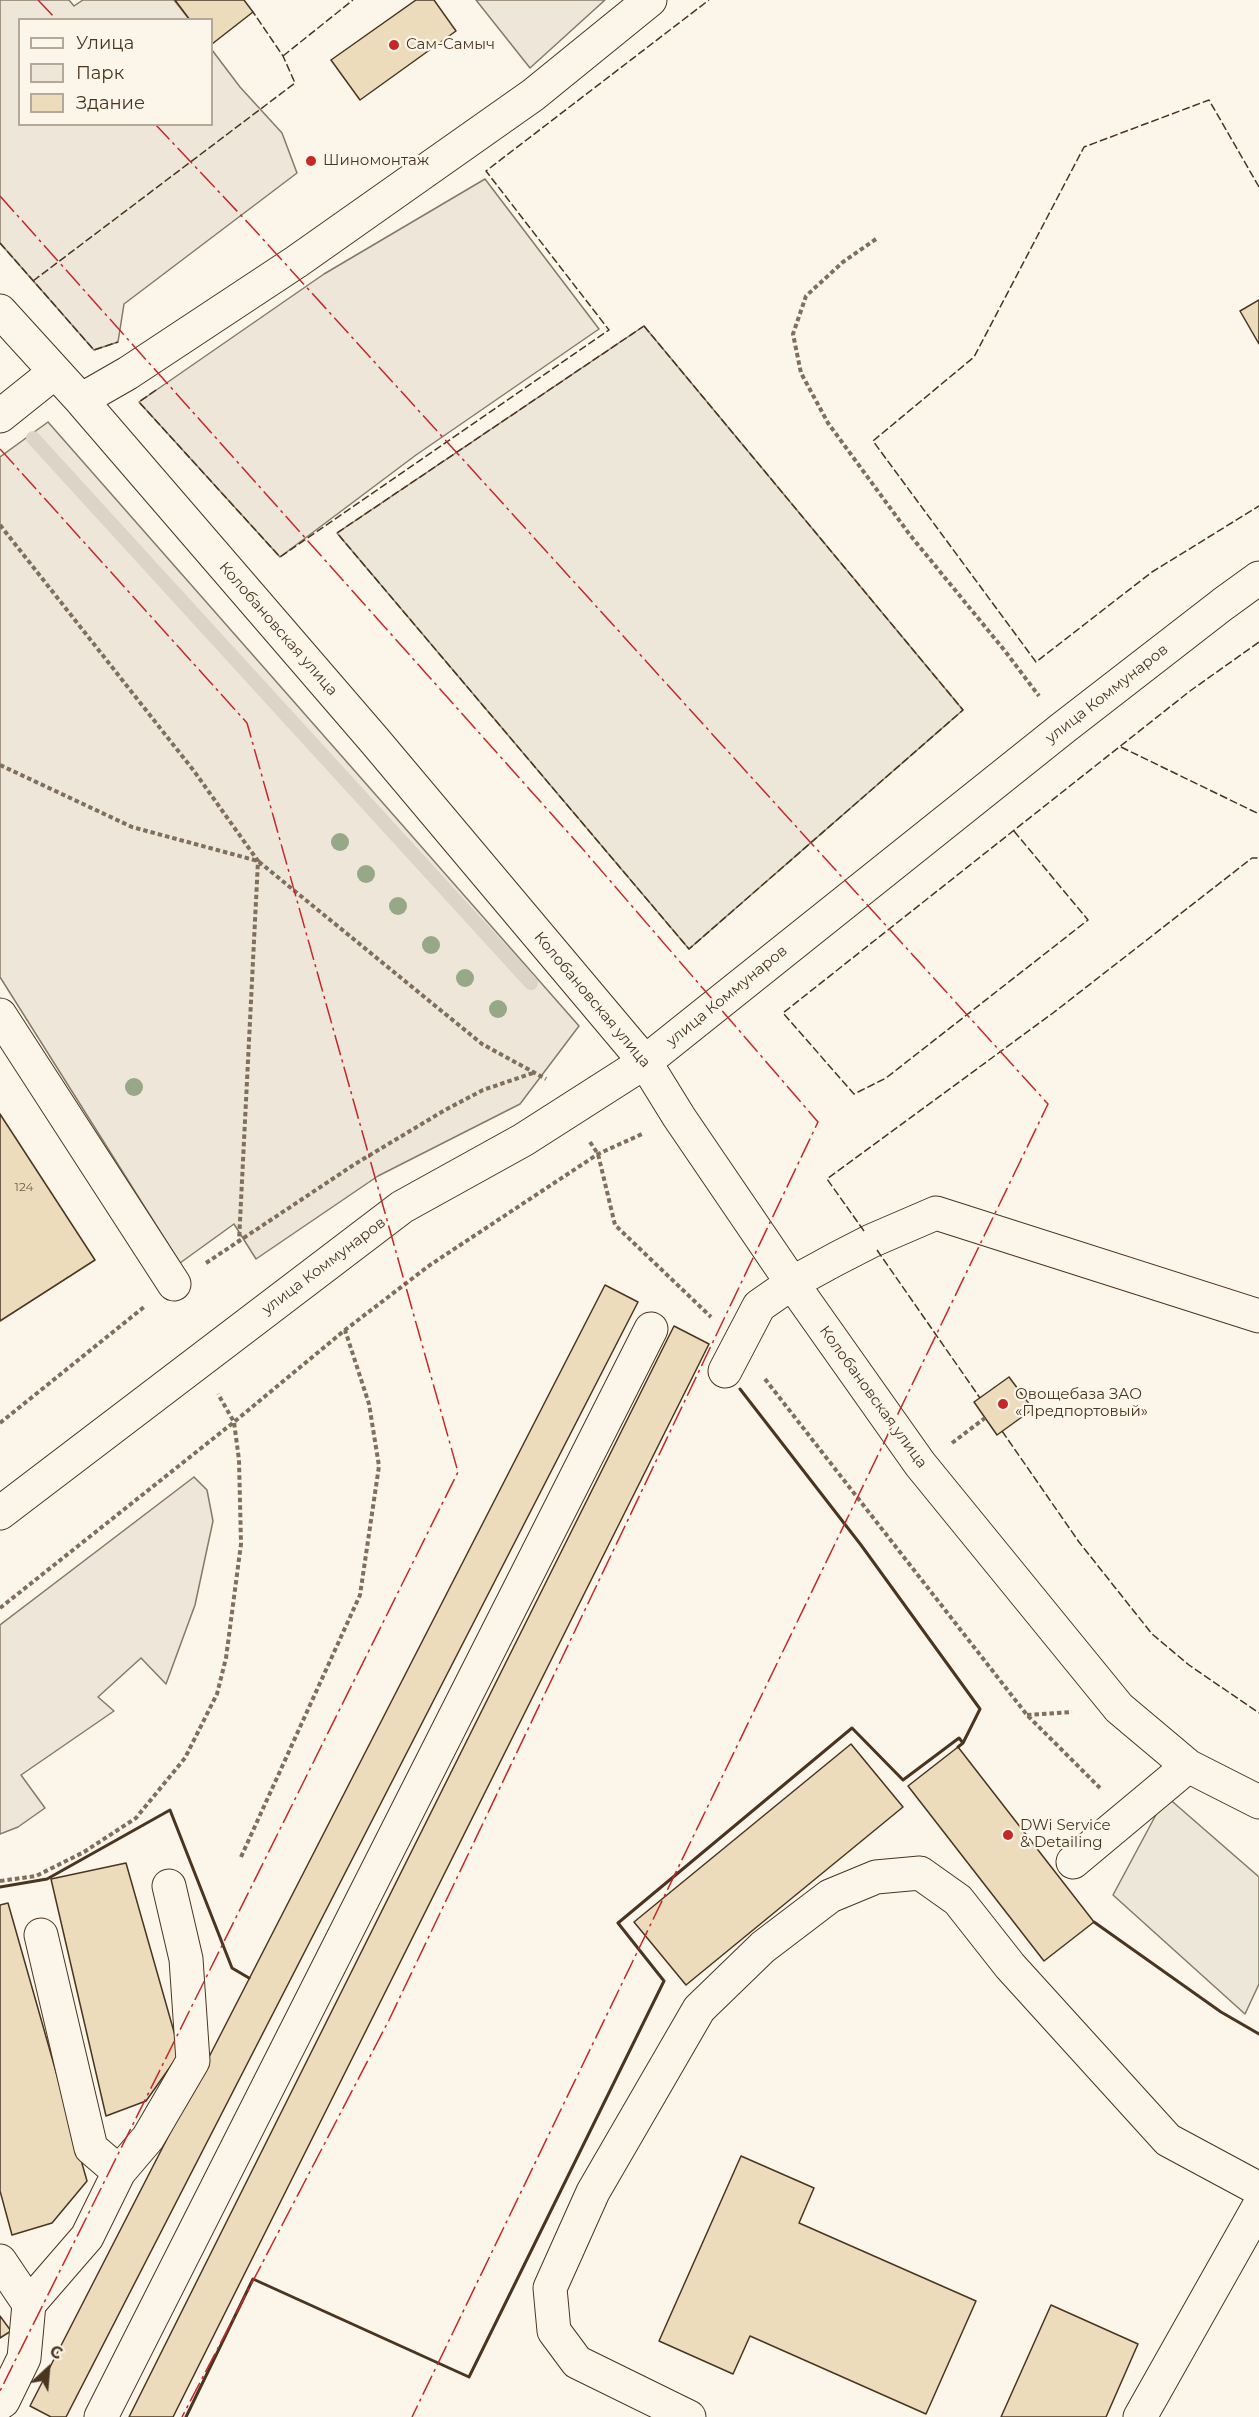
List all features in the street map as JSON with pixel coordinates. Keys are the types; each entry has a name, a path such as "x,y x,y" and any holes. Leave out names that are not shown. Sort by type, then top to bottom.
{"street":[{"path":"81,399 128,374 325,242 533,95 650,0"},
{"name":"Колобановская улица","path":"0,310 81,399 367,732 645,1062 679,1117 792,1283 920,1464 1119,1708 1188,1766 1259,1802"},
{"path":"0,416 55,372"},
{"name":"улица Коммунаров","path":"0,1513 402,1207 523,1140 645,1062 1063,728 1259,578"},
{"path":"0,1015 174,1284"},
{"path":"732,1357 759,1306 792,1283 871,1241 936,1213 1259,1317"},
{"path":"101,2417 651,1329"},
{"path":"1073,1862 1188,1766"},
{"path":"689,2417 577,2362 554,2331 550,2288 593,2192 699,2009 763,1947 830,1896 876,1877 920,1873 958,1900 1010,1966 1168,2140 1259,2189"},
{"path":"0,2403 24,2358 29,2304 87,2238 119,2172 148,2138 193,2061 186,1959 169,1886"},
{"path":"41,1935 92,2148 119,2172"},
{"path":"1140,2417 1259,2206"},
{"path":"0,2261 29,2304"}],"path":[{"path":"876,239 843,262 806,296 793,334 801,373 828,423 904,526 1005,651 1063,728"},
{"path":"0,525 194,771 258,861 482,1044 548,1080"},
{"path":"0,765 132,827 258,861"},
{"path":"239,1241 258,861"},
{"path":"0,1423 174,1284 355,1164 483,1090 534,1073"},
{"path":"0,1608 234,1422 345,1330 430,1265 598,1154 679,1117"},
{"path":"598,1154 615,1225 732,1357 1027,1715 1128,1816"},
{"path":"241,1857 360,1595 379,1466 369,1404 345,1330"},
{"path":"955,1440 985,1419"},
{"path":"0,1881 36,1876 102,1841 136,1818 185,1758 217,1694 226,1658 242,1544 239,1460 234,1422"}],"green space":[{"path":"0,0 69,0 74,6 83,0 174,0 188,18 18,18 18,126 213,126 213,51 240,87 282,133 297,173 124,304 118,342 94,350 0,243"},
{"path":"476,0 605,0 530,68"},
{"path":"485,179 599,329 416,455 280,557 139,402 324,274"},
{"path":"48,422 579,1026 520,1104 378,1176 256,1259 234,1224 180,1263 0,977 0,457"},
{"path":"194,1477 207,1490 213,1521 195,1605 166,1684 141,1658 98,1697 114,1711 21,1775 45,1808 18,1827 0,1834 0,1625"}],"shaded area":[{"path":"644,326 963,710 689,949 337,533"},
{"path":"1166,1796 1259,1877 1259,1984 1245,2014 1113,1895"}],"building":[{"path":"175,0 244,0 253,12 213,43 213,18 188,18"},
{"name":"Сам-Самыч","path":"416,0 434,0 456,31 360,100 331,60"},
{"path":"1259,300 1259,344 1240,311"},
{"path":"0,1114 95,1260 0,1321"},
{"path":"605,1285 638,1302 66,2417 51,2417 30,2406"},
{"path":"674,1326 709,1344 173,2417 129,2417"},
{"path":"1009,1377 1033,1409 997,1435 974,1402"},
{"path":"851,1744 903,1807 686,1985 634,1922"},
{"path":"958,1747 1094,1922 1044,1961 908,1786"},
{"path":"126,1863 180,2053 146,2101 106,2116 51,1879"},
{"path":"8,1903 87,2181 52,2223 12,2235 0,2191 0,1905"},
{"path":"741,2156 814,2188 799,2223 976,2301 926,2414 750,2336 733,2374 659,2341"},
{"path":"1051,2305 1138,2344 1106,2417 1001,2417"},
{"path":"0,2316 11,2331 0,2338"}],"waterway":[{"path":"33,438 531,983"}],"fence":[{"path":"283,56 353,0"},
{"path":"156,390 139,402 280,557 609,330 486,171 709,0"},
{"path":"33,281 295,83 283,56 253,12"},
{"path":"1259,187 1209,100 1084,147 974,357 873,441 1036,662 1152,572 1259,506"},
{"path":"0,243 94,350 118,342"},
{"path":"644,326 963,710 689,949 337,533 644,326"},
{"path":"1014,831 1088,920 886,1078 854,1094 783,1013 1190,691 1259,642"},
{"path":"1121,747 1259,814"},
{"path":"864,1231 827,1179 1053,1013 1252,858 1259,858"},
{"path":"877,1250 980,1398"},
{"path":"1002,1431 1079,1542 1152,1634 1189,1665 1259,1713"}],"wall":[{"path":"740,1389 861,1545 980,1709 963,1743"},
{"path":"186,2417 253,2279 469,2377 664,1981 618,1923 852,1728 903,1780 959,1738 963,1743 958,1747"},
{"path":"0,1887 47,1879 170,1810 232,1968 249,1978"},
{"path":"1094,1922 1221,2012 1259,2034"}],"power":[{"path":"38,0 55,18"},
{"path":"157,126 251,226 1048,1104 412,2417"},
{"path":"0,196 581,847 818,1122 389,2020 182,2417"},
{"path":"0,449 247,723 458,1472 0,2391"}],"place":[{"name":"Сам-Самыч","path":"394,45"},
{"name":"Шиномонтаж","path":"311,161"},
{"name":"Овощебаза ЗАО «Предпортовый»","path":"1003,1404"},
{"name":"DWi Service & Detailing","path":"1008,1835"}]}
